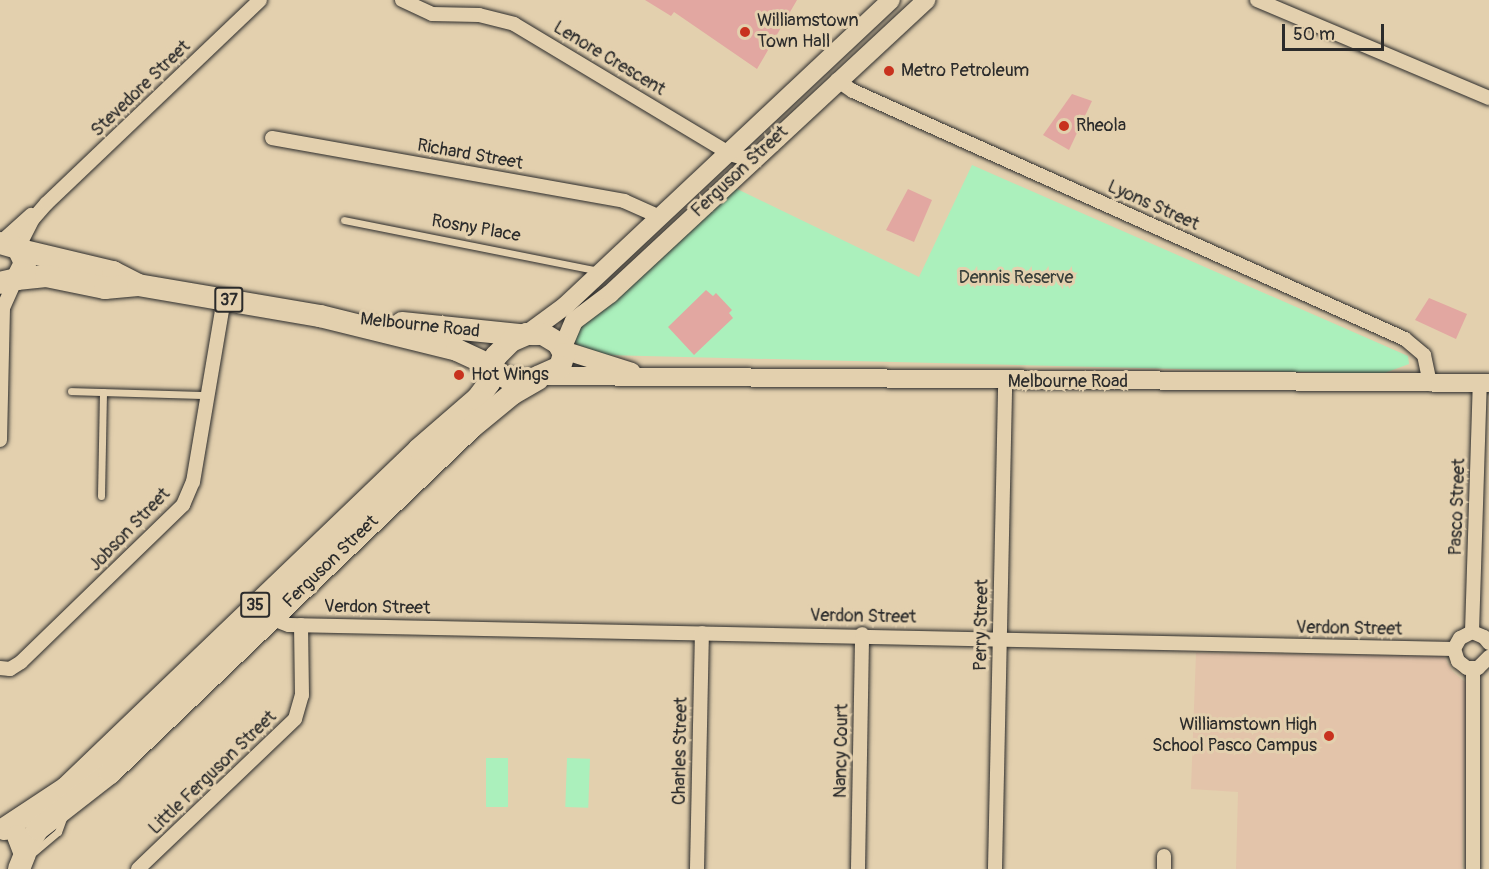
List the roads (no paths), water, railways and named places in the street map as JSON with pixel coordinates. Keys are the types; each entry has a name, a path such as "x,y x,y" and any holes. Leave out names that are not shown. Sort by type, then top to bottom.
{"main road":[{"name":"Melbourne Road","path":"10,246 113,272 138,285"},
{"path":"10,246 25,267 10,281"},
{"name":"Melbourne Road","path":"10,281 46,276 105,288 138,285 320,316 457,350 491,367 509,380 541,377"},
{"name":"Melbourne Road","path":"320,316 524,335 545,334 563,349"},
{"name":"35","path":"491,367 504,348 524,335"},
{"name":"35","path":"541,377 561,365 563,349"},
{"name":"Ferguson Street","path":"24,862 38,829 62,813 477,399 489,383 491,367"},
{"name":"Ferguson Street","path":"1,827 66,788 472,427 512,394 541,377"},
{"name":"35","path":"1,827 17,836 24,862"}],"street":[{"name":"Stevedore Street","path":"10,246 47,203 261,0"},
{"name":"Lenore Crescent","path":"402,0 432,14 478,15 514,24 730,154 743,158 756,156"},
{"name":"Ferguson Street","path":"563,349 574,321 610,294 837,80 926,0"},
{"path":"1257,0 1489,98"},
{"name":"Ferguson Street","path":"524,335 543,326 730,154 887,1"},
{"path":"887,1 903,21"},
{"name":"Lyons Street","path":"837,80 864,96 1405,339 1424,355 1430,369 1430,384"},
{"name":"Richard Street","path":"272,138 624,201 660,217"},
{"name":"Stevedore Street","path":"10,246 47,203"},
{"path":"0,440 3,308 10,281"},
{"name":"Jobson Street","path":"0,668 10,669 21,662 183,506 193,482 224,299"},
{"name":"Melbourne Road","path":"563,349 647,376"},
{"name":"Melbourne Road","path":"541,377 612,379 647,376 1005,382 1430,384 1486,382"},
{"name":"Perry Street","path":"994,869 1005,382"},
{"name":"Pasco Street","path":"1472,632 1486,382"},
{"name":"Verdon Street","path":"265,611 301,625 862,634 1455,649"},
{"name":"Little Ferguson Street","path":"138,869 295,719 302,695 301,625"},
{"path":"1489,643 1484,637 1472,632 1460,638 1455,649 1458,662 1473,669 1483,665 1489,657"},
{"name":"Charles Street","path":"697,869 702,633"},
{"name":"Nancy Court","path":"858,869 862,634"},
{"path":"1473,669 1473,869"}],"lane":[{"name":"Rosny Place","path":"344,220 584,264 601,272"},
{"path":"71,391 207,395"},
{"path":"101,496 103,392"}],"place":[{"name":"Williamstown Town Hall","path":"745,32"},
{"name":"Metro Petroleum","path":"889,71"},
{"name":"Rheola","path":"1064,126"},
{"name":"Hot Wings","path":"459,375"},
{"name":"Williamstown High School Pasco Campus","path":"1329,736"}],"park label":[{"name":"Dennis Reserve","path":"1016,278"}]}
